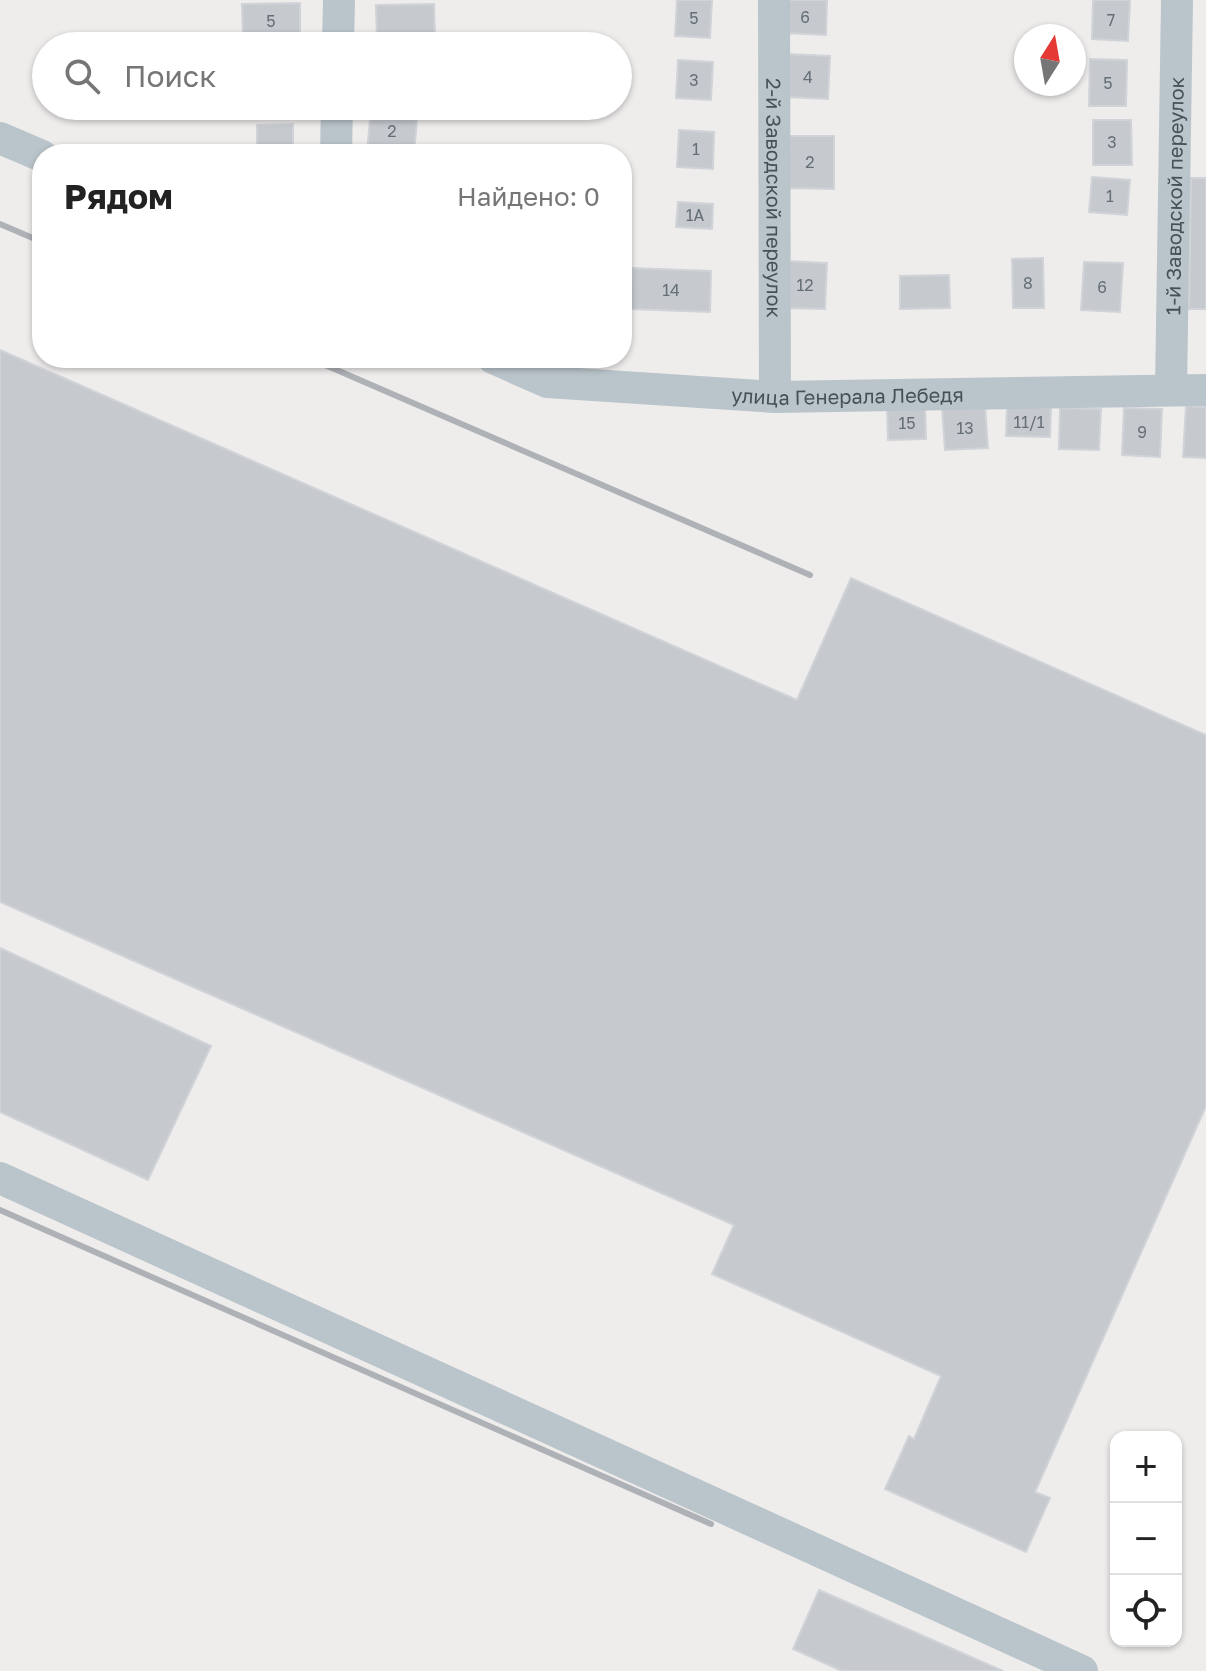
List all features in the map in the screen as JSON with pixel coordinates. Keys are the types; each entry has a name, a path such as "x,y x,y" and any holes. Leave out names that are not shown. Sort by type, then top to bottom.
{"street":[{"path":"338,32 339,0"},
{"name":"2-й Заводской переулок","path":"774,0 775,397"},
{"name":"1-й Заводской переулок","path":"1171,390 1177,0"},
{"path":"336,144 337,120"},
{"path":"0,138 32,152"},
{"name":"улица Генерала Лебедя","path":"516,368 547,382 775,397 1206,390"},
{"path":"0,1178 1082,1671"}],"building":[{"path":"677,0 712,0 710,38 675,36"},
{"path":"785,0 827,0 826,35 784,33"},
{"path":"1093,0 1130,0 1128,41 1092,39"},
{"path":"300,3 300,32 243,32 242,4"},
{"path":"434,4 435,32 377,32 376,5"},
{"path":"787,54 830,56 828,99 786,97"},
{"path":"1090,59 1127,60 1126,106 1089,106"},
{"path":"678,60 713,62 711,100 676,98"},
{"path":"370,120 417,120 415,144 368,144"},
{"path":"1093,120 1131,120 1132,165 1093,165"},
{"path":"293,124 293,144 257,144 257,125"},
{"path":"679,130 714,132 713,169 677,167"},
{"path":"786,136 834,136 834,189 786,188"},
{"path":"1092,177 1130,180 1127,215 1089,212"},
{"path":"1191,178 1206,178 1206,309 1189,309"},
{"path":"678,202 713,204 712,229 676,227"},
{"path":"1043,258 1044,308 1013,308 1012,259"},
{"path":"785,261 827,263 825,309 784,308"},
{"path":"1084,262 1123,263 1120,312 1081,310"},
{"path":"632,268 711,271 710,312 632,309"},
{"path":"949,275 950,308 900,309 900,276"},
{"path":"0,350 32,364 32,368 41,368 797,700 851,578 1206,735 1206,1106 1035,1492 1050,1498 1026,1552 885,1489 909,1436 914,1439 941,1376 712,1274 734,1225 0,902"},
{"path":"925,405 926,439 888,440 887,406"},
{"path":"985,406 988,448 945,450 942,408"},
{"path":"1007,406 1051,408 1050,437 1006,436"},
{"path":"1186,406 1206,407 1206,458 1183,457"},
{"path":"1060,408 1101,409 1099,450 1059,449"},
{"path":"1124,408 1162,409 1160,457 1122,455"},
{"path":"0,948 211,1046 148,1180 0,1112"},
{"path":"819,1590 1003,1671 842,1671 793,1649"}],"railway":[{"path":"0,224 32,238"},
{"path":"332,368 810,575"},
{"path":"0,1210 711,1524"}]}
